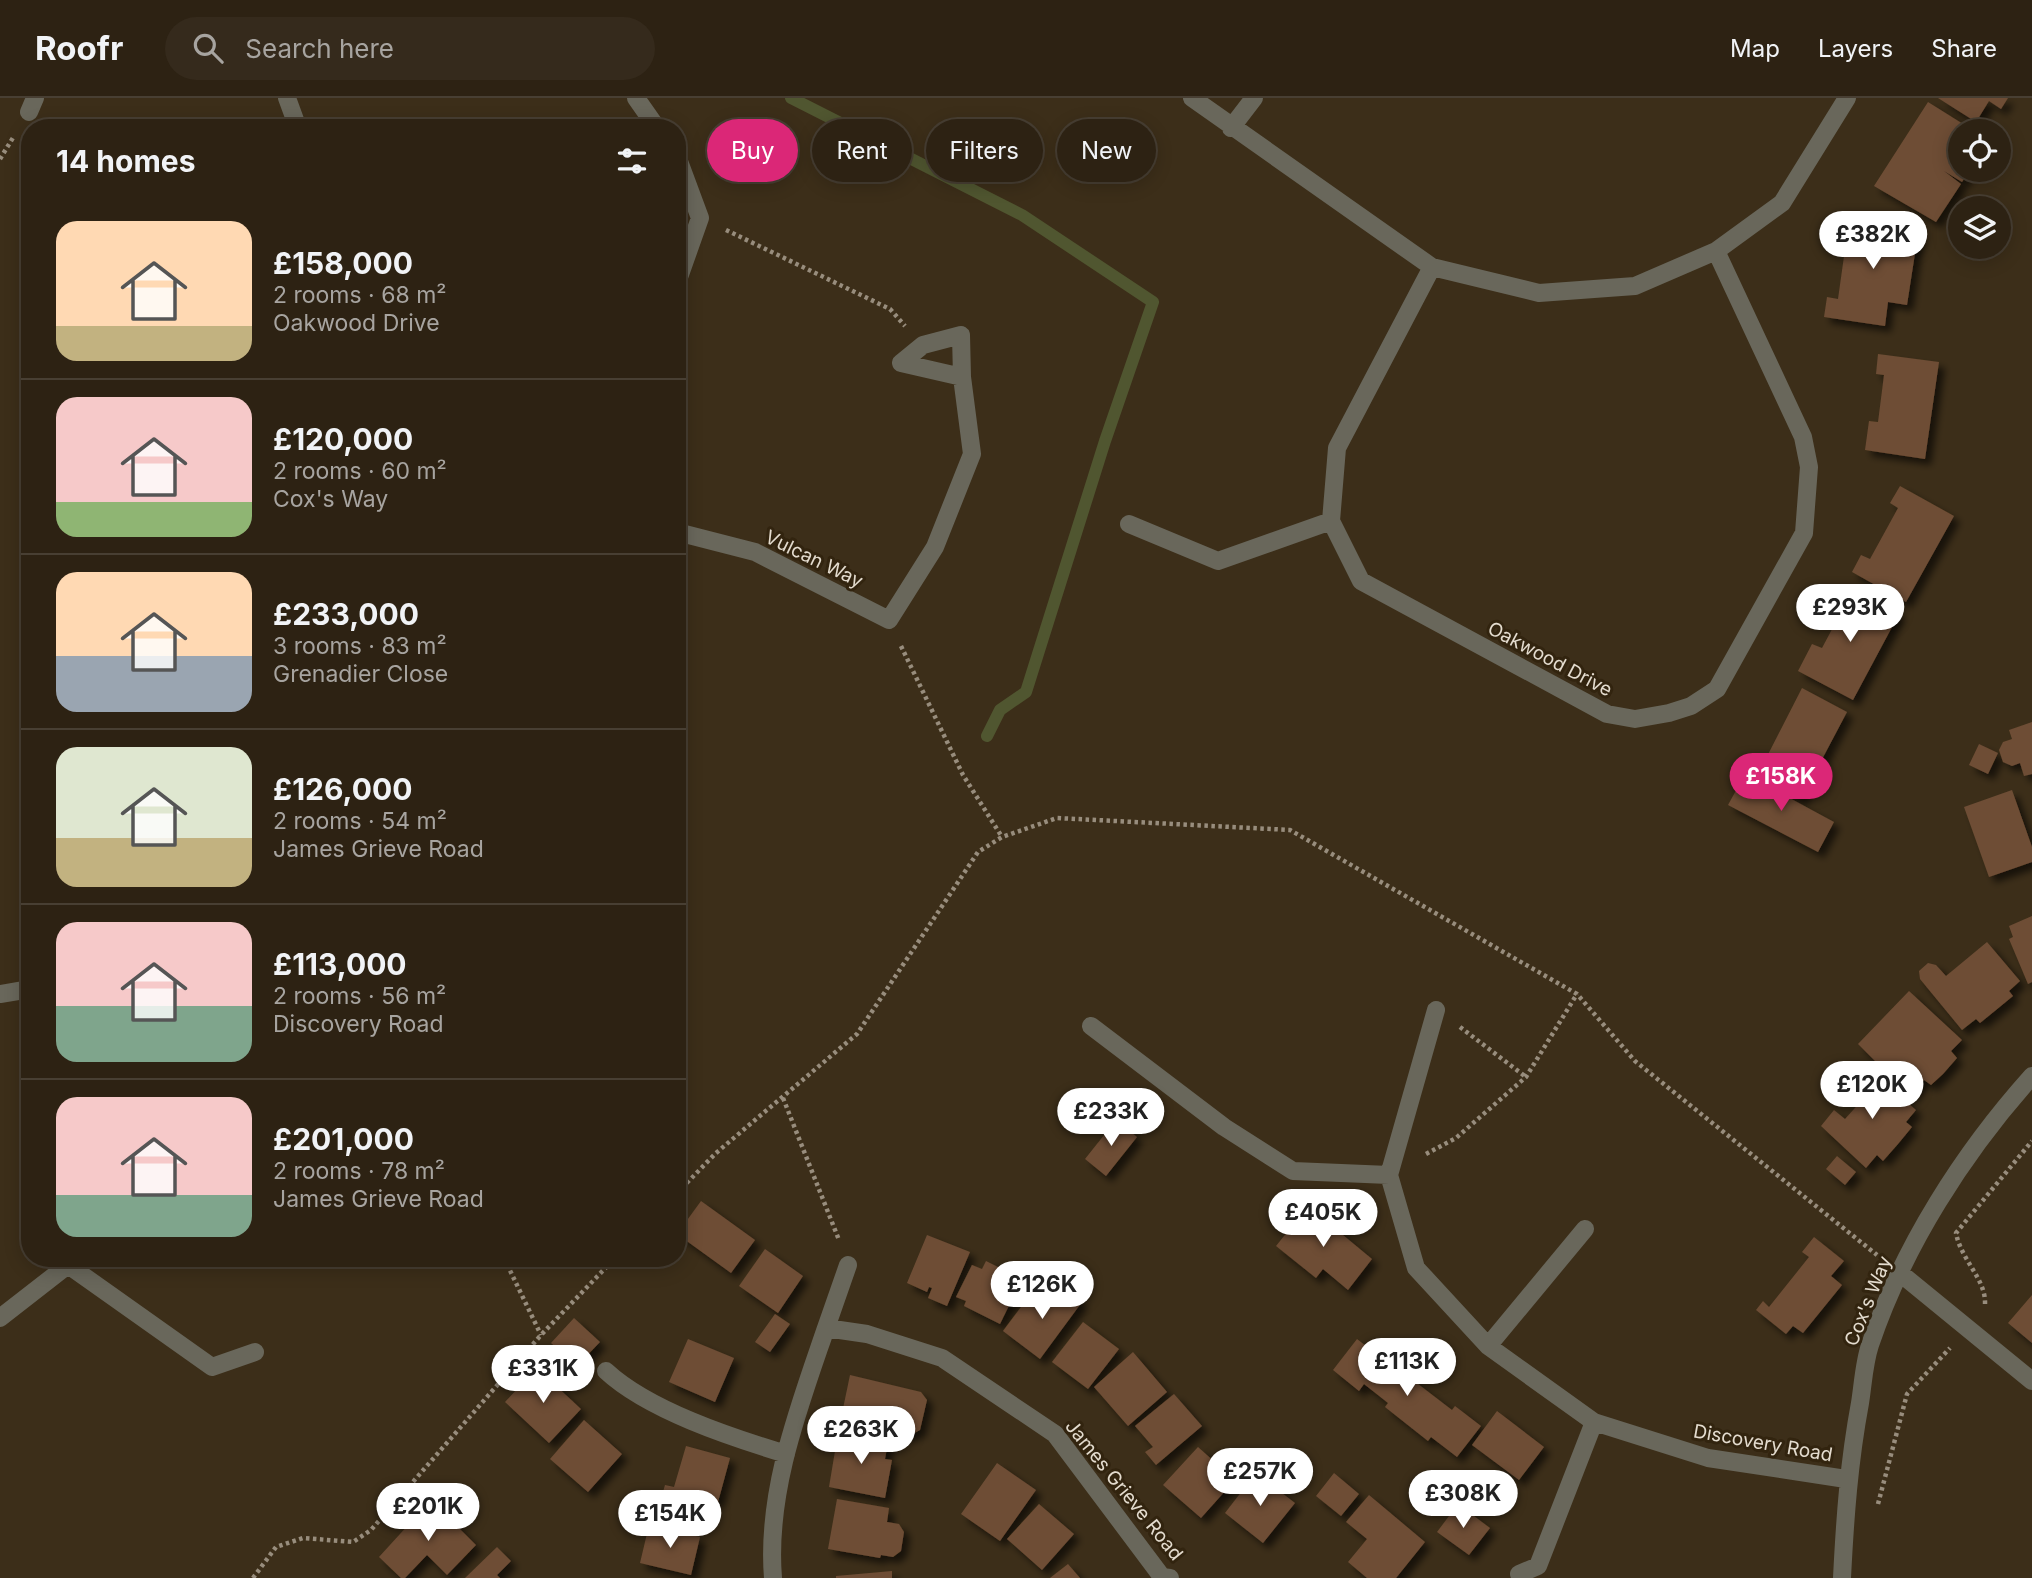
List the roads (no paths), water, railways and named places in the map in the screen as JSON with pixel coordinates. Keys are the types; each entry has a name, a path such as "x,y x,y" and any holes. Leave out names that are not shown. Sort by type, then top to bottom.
{"street":[{"path":"288,98 295,119"},
{"path":"636,98 651,119"},
{"path":"1192,98 1432,267 1539,293 1635,286 1716,251 1782,203 1847,98"},
{"path":"1231,128 1254,98"},
{"path":"686,180 700,218 686,258"},
{"name":"Oakwood Drive","path":"1331,522 1361,581 1606,714 1635,719 1669,713 1691,706 1717,689 1804,533 1809,467 1803,437 1782,387 1716,251"},
{"path":"1129,524 1218,561 1331,522 1337,448 1432,267"},
{"path":"961,335 962,377 901,363 923,345 961,335"},
{"name":"Vulcan Way","path":"686,535 755,552 889,620 935,547 972,454 962,377"},
{"path":"0,994 21,990"},
{"path":"1091,1026 1224,1127 1293,1171 1389,1175 1436,1010"},
{"name":"Cox's Way","path":"1842,1578 1846,1479 1869,1347 1900,1273 1979,1142 2032,1076"},
{"name":"Discovery Road","path":"1389,1175 1416,1268 1488,1346 1594,1422 1708,1458 1846,1479"},
{"path":"1488,1346 1585,1229"},
{"path":"773,1578 771,1553 786,1454 848,1265"},
{"path":"0,1318 63,1267"},
{"path":"76,1267 212,1367 255,1352"},
{"path":"1900,1273 2032,1381"},
{"name":"James Grieve Road","path":"826,1328 867,1334 942,1358 1055,1434 1163,1578 1170,1578"},
{"path":"606,1371 626,1390 744,1441 786,1454"},
{"path":"1519,1574 1542,1572 1594,1422"}],"waterway":[{"path":"791,98 1022,215 1153,302 1105,441 1026,692 1000,710 987,736"}]}
